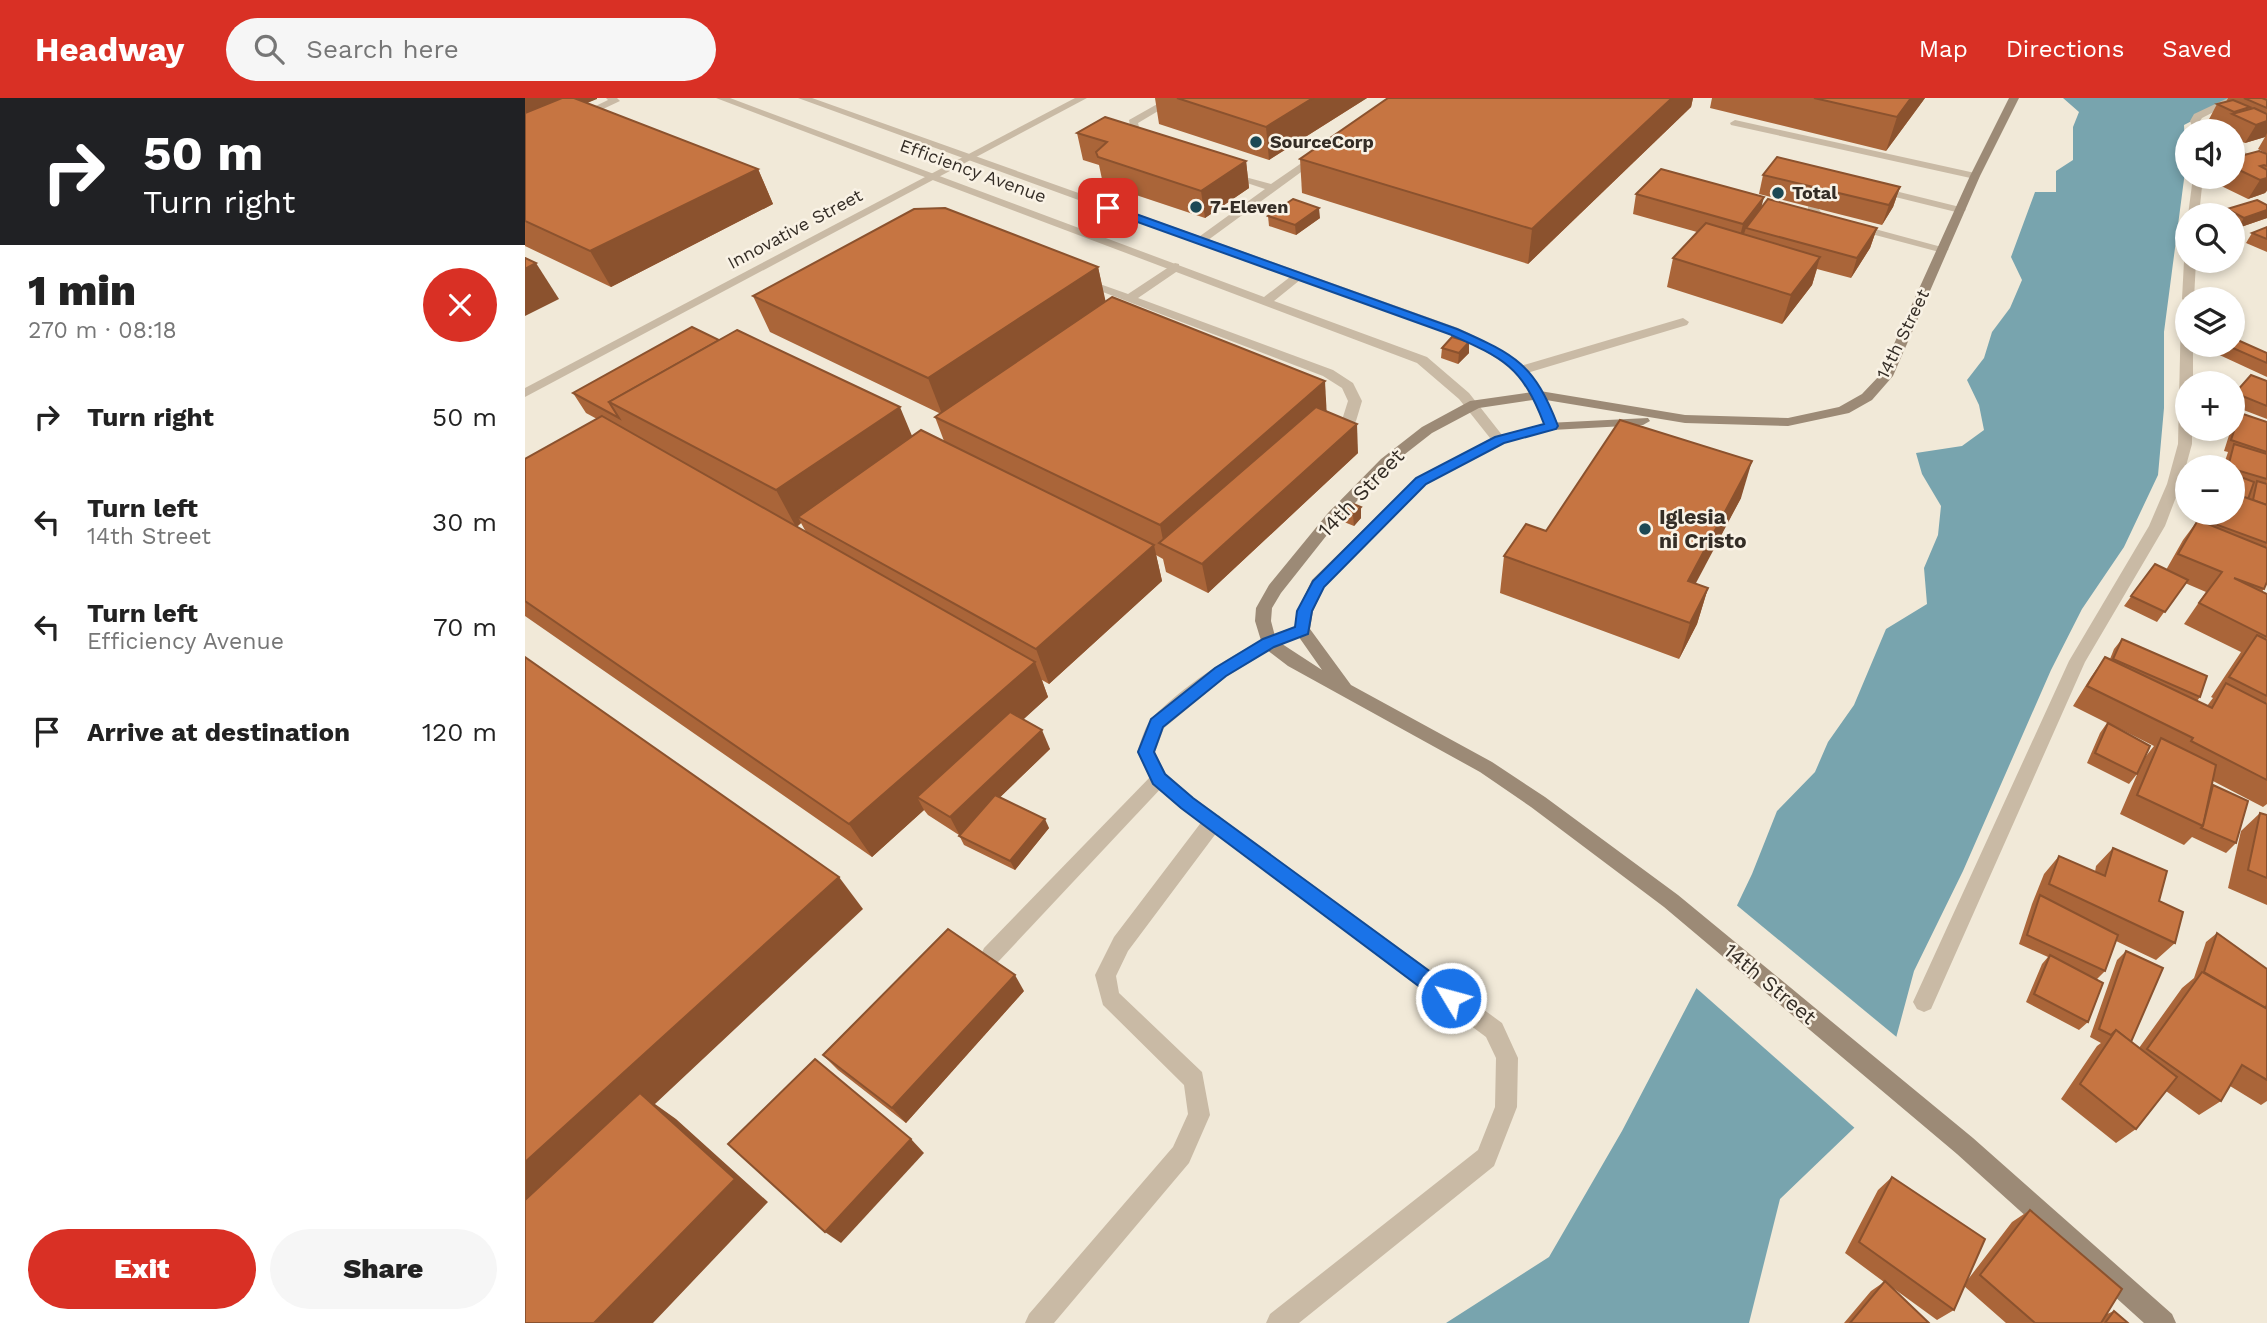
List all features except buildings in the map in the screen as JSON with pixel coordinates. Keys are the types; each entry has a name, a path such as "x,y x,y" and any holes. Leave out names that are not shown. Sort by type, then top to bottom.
{"main road":[{"name":"14th Street","path":"1345,688 1302,630 1305,611 1318,584 1421,481 1499,440 1552,426 1685,419 1788,422 1844,410 1867,397 1887,376 1975,176 2014,98"},
{"name":"14th Street","path":"1685,419 1540,395 1475,404 1427,430 1386,462 1333,517 1275,589 1264,608 1263,621 1269,643 1294,662 1486,767 1538,802 1671,901 1965,1146 2164,1323"}],"street":[{"path":"573,119 615,101 611,98"},
{"name":"Efficiency Avenue","path":"721,98 1422,360 1475,404 1499,440"},
{"name":"Efficiency Avenue","path":"803,98 1453,331 1500,353 1522,370 1540,395 1552,426"},
{"name":"Innovative Street","path":"525,393 1082,98"},
{"path":"1152,148 1138,144 1133,122 1175,98"},
{"path":"2196,119 2236,98"},
{"path":"1735,123 1975,176"},
{"path":"1200,241 1325,150"},
{"path":"2245,156 2267,166"},
{"path":"1218,170 1272,187"},
{"path":"1860,186 1960,210"},
{"path":"1812,207 1814,214 1819,217 1943,248"},
{"path":"1129,299 1175,267"},
{"path":"1066,275 1328,373 1348,386 1355,401 1349,421 1338,437"},
{"path":"1266,301 1298,276"},
{"path":"1522,370 1683,322"},
{"path":"1924,1002 2077,661 2157,526 2174,484 2185,444 2186,357"},
{"path":"1279,1323 1486,1158 1506,1107 1507,1058 1494,1030 1159,779 1146,752 1157,724 1220,672 1269,643 1302,630"},
{"path":"991,955 1159,779"},
{"path":"1038,1323 1181,1156 1199,1115 1194,1080 1110,998 1105,975 1121,944 1213,822"}],"water":[{"path":"2063,98 2236,98 2196,119 2175,119 2175,189 2183,189 2181,203 2175,203 2175,248 2164,332 2164,408 2158,475 2124,547 2082,609 2051,670 1963,871 1914,971 1878,1105 1780,1199 1749,1323 1446,1323 1549,1257 1622,1131 1708,966 1752,874 1777,811 1815,772 1828,742 1854,705 1886,629 1927,604 1924,568 1938,535 1941,506 1922,474 1916,453 1962,446 1984,430 1979,405 1967,380 1984,358 1992,332 2010,308 2022,280 2011,257 2035,192 2056,192 2056,171 2073,160 2073,127 2079,112"}],"pier":[{"path":"1734,903 1899,1039 1881,1106 1857,1130 1694,986"}],"place":[{"name":"SourceCorp","path":"1256,142"},
{"name":"Total","path":"1778,193"},
{"name":"7-Eleven","path":"1196,207"},
{"name":"Iglesia ni Cristo","path":"1645,529"}],"route":[{"path":"1108,208 1453,331 1500,353 1522,370 1540,395 1552,426 1499,440 1467,454 1421,481 1318,584 1305,611 1302,630 1269,643 1220,672 1157,724 1146,752 1159,779 1187,803 1451,998"}]}
